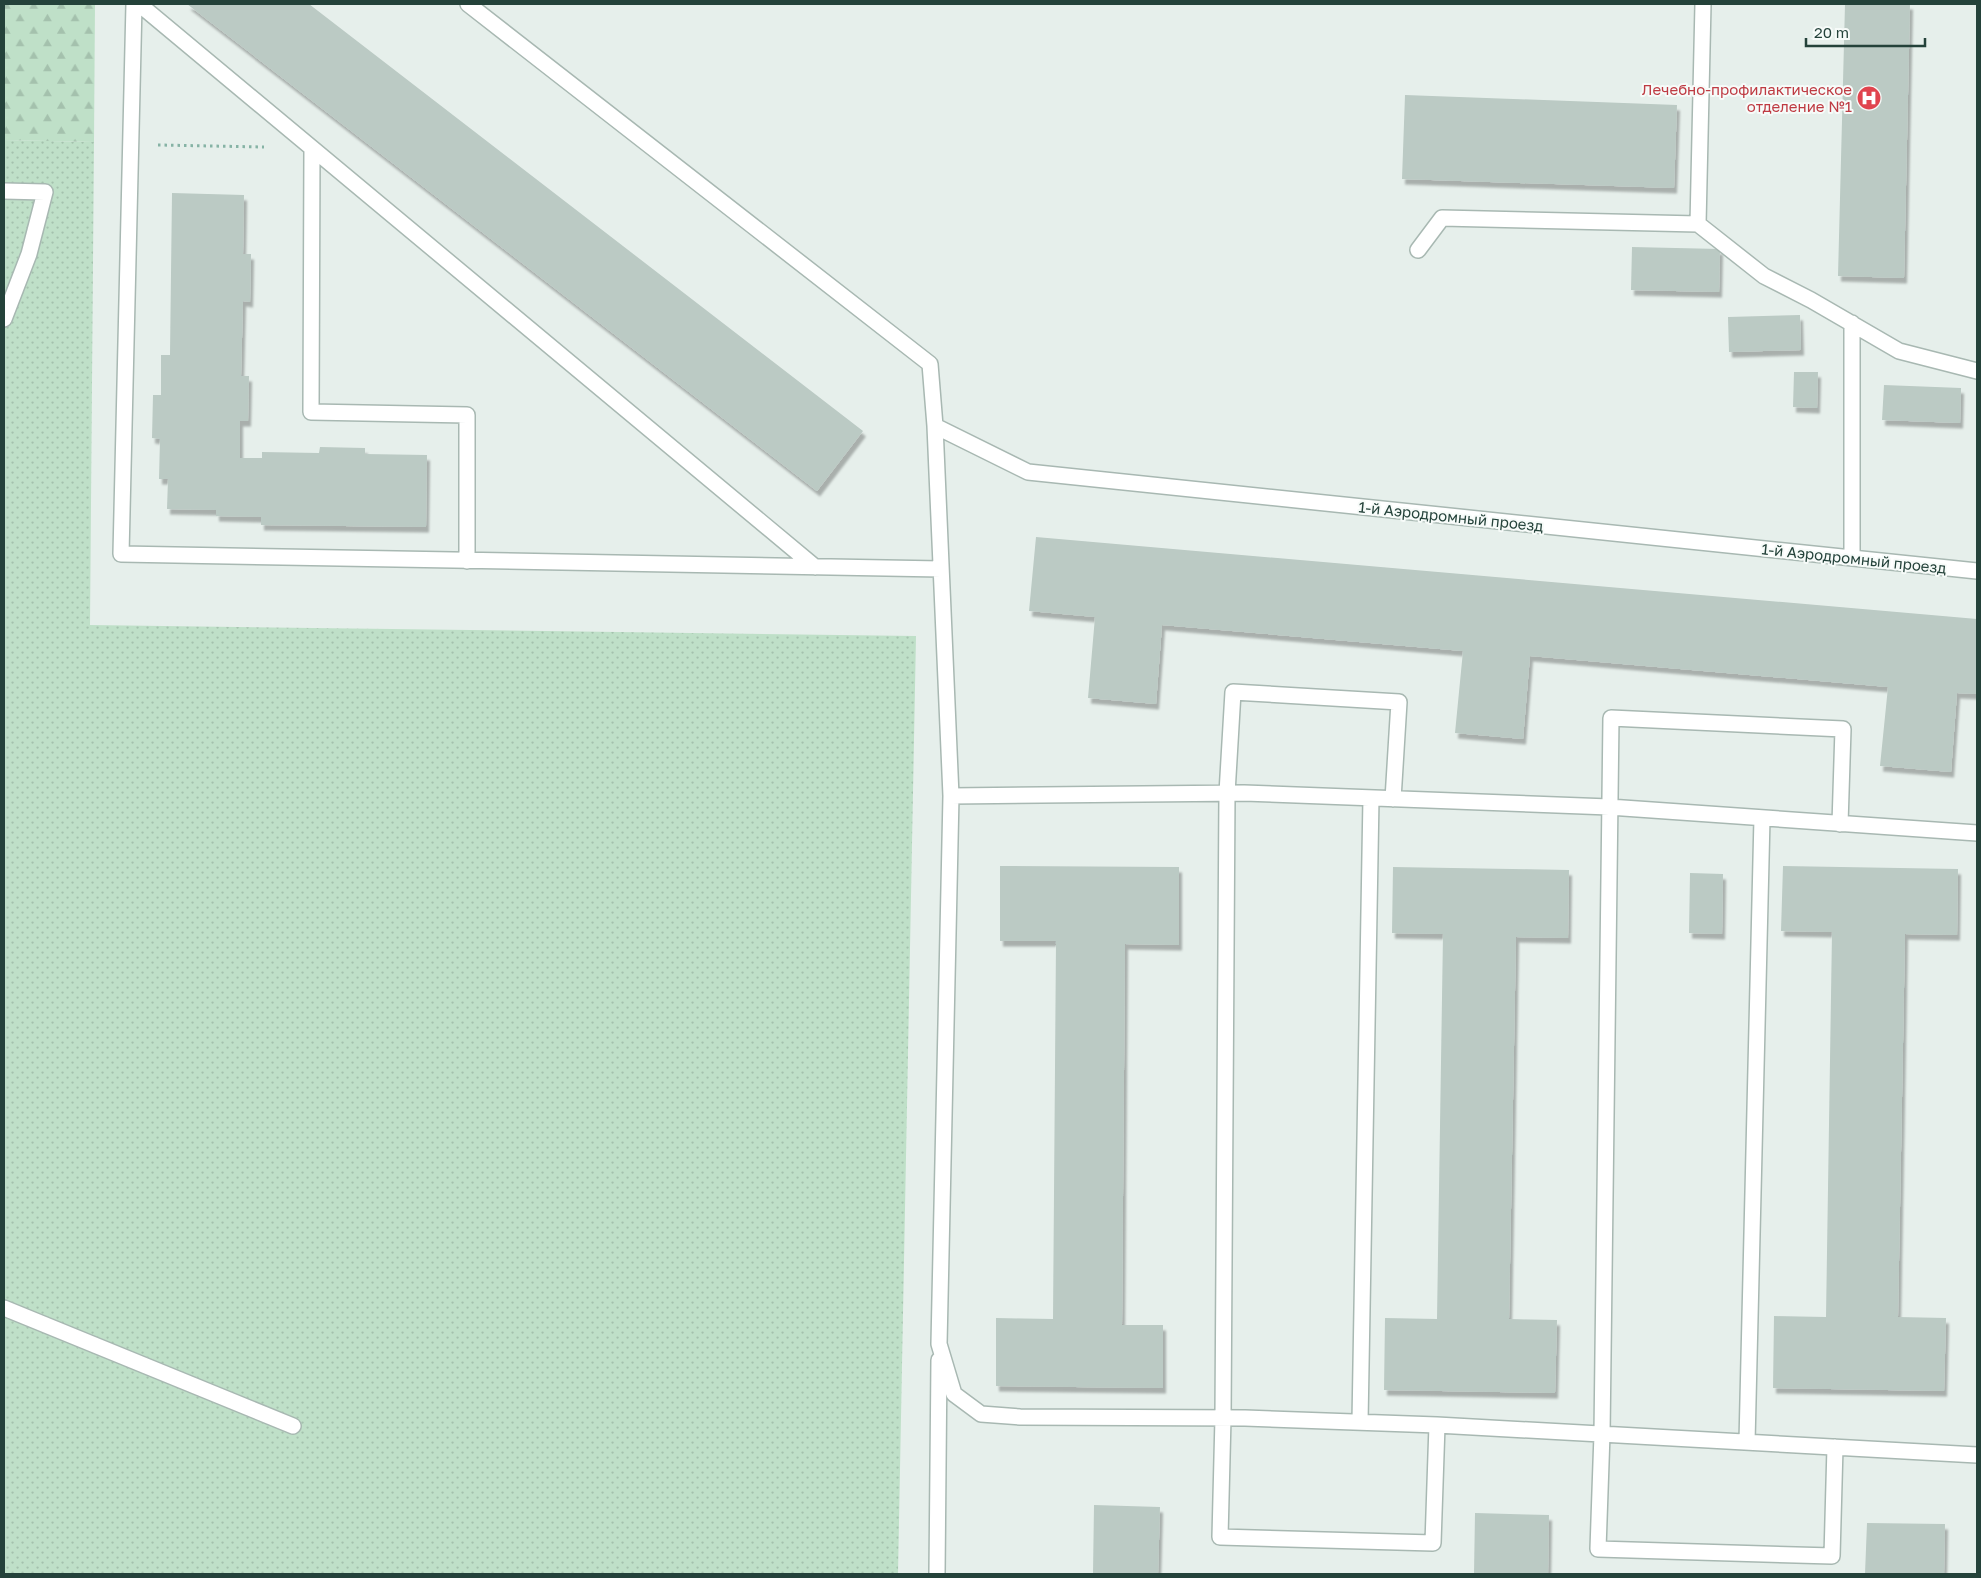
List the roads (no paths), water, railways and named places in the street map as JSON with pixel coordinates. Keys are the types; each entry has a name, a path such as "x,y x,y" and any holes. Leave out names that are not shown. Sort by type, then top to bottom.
{"lane":[{"path":"134,4 122,554 940,569"},
{"path":"139,4 815,567"},
{"path":"468,4 930,364 935,426 951,796 936,1574"},
{"path":"1698,224 1703,4"},
{"path":"312,148 311,412 467,415 467,561"},
{"path":"4,192 45,192 29,254 4,319"},
{"path":"1418,250 1442,218 1698,224 1764,276 1852,323 1899,351 1977,371"},
{"path":"1852,323 1852,558"},
{"name":"1-й Аэродромный проезд","path":"935,426 1028,472 1977,571"},
{"path":"1393,799 1399,702 1233,692 1227,793 1223,1418 1220,1537 1433,1543 1437,1425"},
{"path":"1835,1447 1832,1556 1598,1549 1602,1434 1609,808 1612,718 1843,729 1840,824"},
{"path":"951,796 1227,793 1371,798 1609,808 1977,833"},
{"path":"1360,1422 1371,798"},
{"path":"1747,1442 1762,818"},
{"path":"4,1308 293,1426"},
{"path":"939,1344 954,1394 981,1414 1020,1417 1223,1418 1437,1425 1977,1455"}],"place":[{"name":"Лечебно-профилактическое отделение №1","path":"1869,98"}]}
